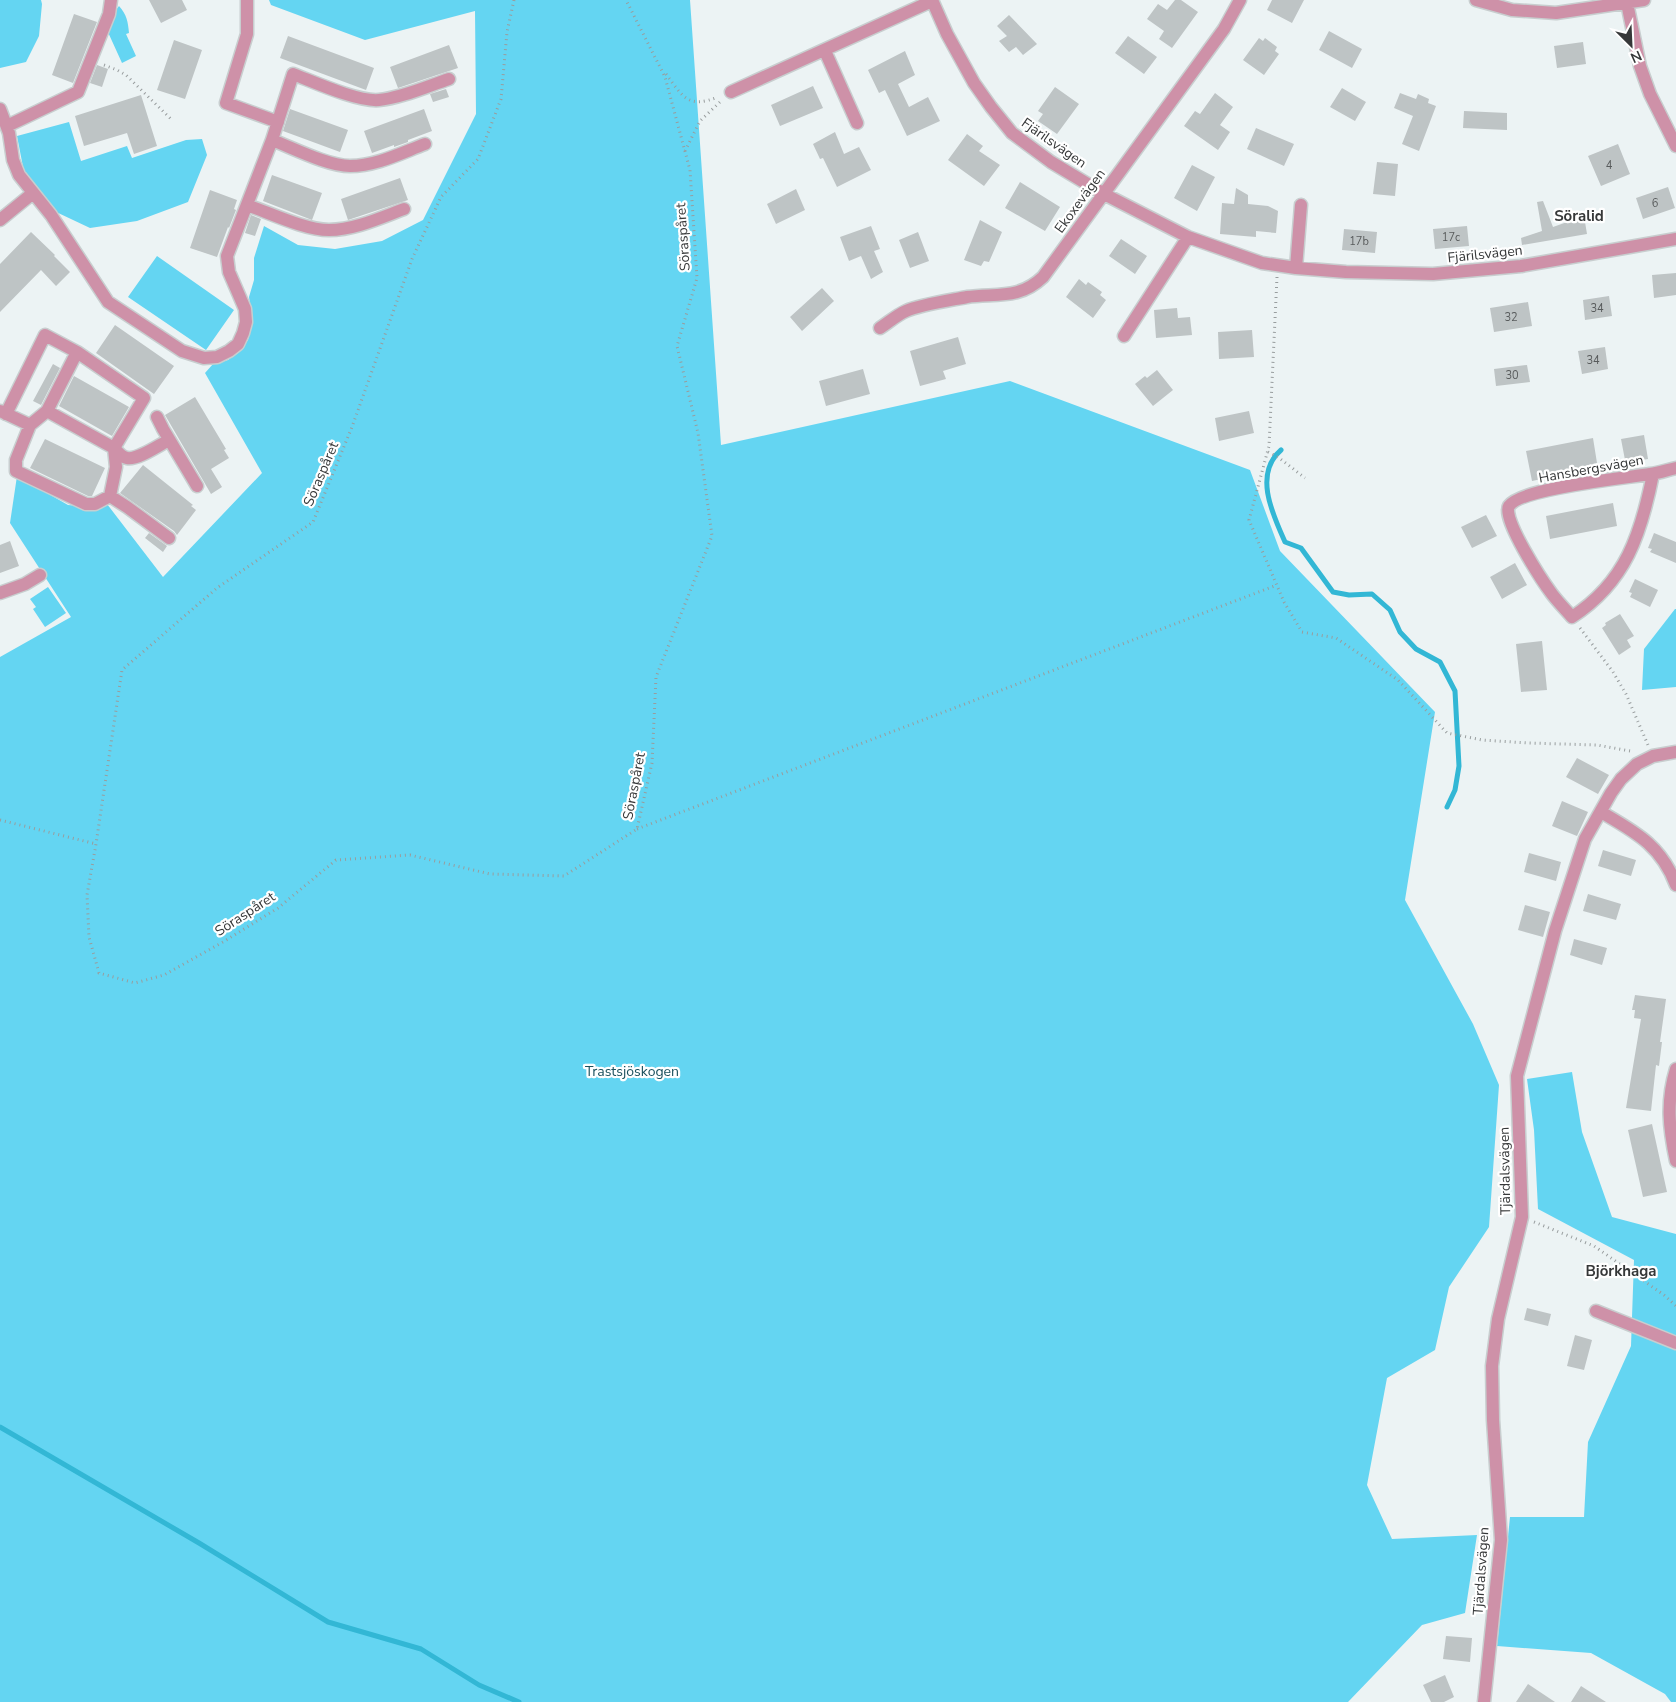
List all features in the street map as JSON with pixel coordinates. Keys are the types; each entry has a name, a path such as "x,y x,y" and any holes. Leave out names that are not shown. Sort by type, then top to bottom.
{"street":[{"path":"6,126 78,92 109,14 111,0"},
{"path":"247,0 247,34 226,103 278,122"},
{"name":"Fjärilsvägen","path":"731,92 825,51 932,0 947,34 974,83 1012,133 1051,162 1104,194 1188,237 1262,263 1346,272 1433,274 1521,266 1676,239"},
{"name":"Ekoxevägen","path":"880,328 908,310 967,297 1012,294 1035,285 1043,277 1224,28 1240,0"},
{"path":"1476,0 1512,10 1556,13 1644,0"},
{"path":"1627,3 1640,66 1650,94 1676,146"},
{"path":"825,51 857,123"},
{"path":"0,109 6,126 13,160 19,175 51,215 108,302 182,352 204,358 217,357 229,351 238,344 244,333 246,322 245,310 230,272 227,256 272,140 293,74 364,100 389,99 449,79"},
{"path":"272,140 322,159 349,166 376,162 426,144"},
{"path":"0,220 33,193"},
{"path":"247,205 303,225 329,230 344,229 404,209"},
{"path":"1296,268 1301,205"},
{"path":"1124,336 1188,237"},
{"path":"30,425 3,412 45,335 77,352 144,398 114,448 116,468 110,496 95,504 86,504 16,471 16,460 30,425 46,411 77,352"},
{"path":"46,411 114,448 122,456 129,459 144,454 169,440"},
{"path":"157,417 198,486"},
{"name":"Hansbergsvägen","path":"1653,474 1646,508 1637,537 1622,566 1590,606 1572,617 1551,593 1516,535 1506,513 1508,507 1515,501 1537,493 1569,486 1653,474 1676,468"},
{"path":"110,496 169,538"},
{"path":"0,594 25,584 40,575"},
{"name":"Tjärdalsvägen","path":"1484,1702 1501,1540 1493,1420 1492,1366 1498,1319 1522,1217 1517,1076 1555,931 1585,839 1621,780 1637,764 1653,756 1676,752"},
{"path":"1601,812 1647,841 1669,867 1676,885"},
{"path":"1676,1069 1669,1099 1669,1120 1676,1162"},
{"path":"1596,1311 1676,1344"}],"path":[{"name":"Söraspåret","path":"514,0 507,32 501,99 478,159 441,197 412,259 352,428 313,522 217,588 122,670 87,896 89,937 99,973 135,983 164,975 278,908 336,860 410,855 490,874 564,876 637,829 652,763 656,677 712,536 698,433 677,346 697,278 690,170 665,77 626,0"},
{"path":"91,60 126,75 172,120"},
{"path":"661,68 684,98 704,102 731,92"},
{"path":"685,151 700,121 731,92"},
{"path":"1278,266 1268,452 1249,520 1284,602 1302,632 1336,638 1398,680 1447,733 1482,740 1598,744 1653,756"},
{"path":"1268,452 1278,457 1304,478"},
{"path":"637,829 1277,585"},
{"path":"1572,617 1613,672 1626,694 1653,756"},
{"path":"0,820 96,844"},
{"path":"1522,1217 1594,1246 1664,1295 1676,1306"}],"green space":[{"path":"0,0 41,0 42,4 39,36 26,62 0,68"},
{"name":"Trastsjöskogen","path":"269,0 690,0 721,445 1010,381 1250,470 1280,551 1435,712 1405,900 1473,1024 1499,1085 1489,1227 1449,1287 1435,1350 1387,1378 1367,1485 1392,1539 1477,1535 1465,1613 1422,1625 1348,1702 0,1702 0,657 71,617 10,523 17,476 68,505 91,507 107,504 163,577 262,473 205,373 213,364 228,360 248,340 252,319 249,297 254,280 254,258 264,226 298,245 335,249 382,241 423,220 476,114 475,11 365,40 271,5"},
{"path":"119,6 127,19 129,33 126,34 136,56 122,63 107,30 112,15"},
{"path":"69,122 81,161 127,146 132,158 186,140 202,139 207,155 188,202 137,221 90,228 54,211 24,172 17,136"},
{"path":"157,256 234,310 206,350 128,297"},
{"path":"48,587 66,613 45,627 33,609 36,607 30,599"},
{"path":"1675,609 1676,687 1642,690 1644,649"},
{"path":"1572,1072 1582,1132 1612,1217 1676,1234 1676,1702 1671,1702 1665,1694 1591,1653 1497,1646 1510,1517 1584,1517 1588,1442 1631,1346 1634,1260 1538,1209 1534,1130 1527,1079"}],"building":[{"path":"149,0 182,0 187,10 161,23"},
{"path":"1175,0 1181,0 1198,12 1172,48 1159,39 1164,31 1147,19 1158,4 1167,10"},
{"path":"1272,0 1304,0 1292,23 1267,10"},
{"path":"74,14 97,22 73,83 52,75"},
{"path":"1009,15 1037,44 1023,55 1016,47 1009,52 999,41 1007,36 997,26"},
{"path":"1329,31 1362,49 1352,68 1319,50"},
{"path":"288,36 374,68 366,90 280,58"},
{"path":"1128,36 1157,57 1144,74 1115,53"},
{"path":"1259,38 1263,41 1265,38 1277,47 1275,51 1279,54 1264,75 1243,60"},
{"path":"174,40 202,50 185,99 157,90"},
{"path":"1583,42 1586,64 1557,68 1554,46"},
{"path":"449,45 458,68 398,88 390,67"},
{"path":"905,51 915,75 898,84 909,107 928,97 940,121 907,136 885,90 879,93 868,70"},
{"path":"97,65 108,69 102,87 90,83"},
{"path":"813,86 823,108 780,126 771,105"},
{"path":"1055,87 1079,104 1057,134 1038,121 1043,114 1038,111"},
{"path":"1342,88 1366,102 1355,121 1330,107"},
{"path":"446,89 449,97 433,102 430,94"},
{"path":"1215,93 1233,107 1220,125 1230,132 1218,150 1184,126 1195,111 1200,114"},
{"path":"1400,93 1416,99 1418,94 1429,99 1428,103 1436,106 1419,151 1402,144 1413,116 1394,108"},
{"path":"141,95 157,146 134,154 127,133 84,146 75,116"},
{"path":"290,109 348,130 340,152 283,131"},
{"path":"424,109 432,131 408,140 408,142 372,153 364,131"},
{"path":"1464,111 1507,113 1507,130 1463,128"},
{"path":"1256,128 1294,144 1284,166 1247,149"},
{"path":"835,132 844,154 859,147 871,170 837,187 823,158 820,159 813,144"},
{"path":"967,134 983,146 979,151 1000,165 984,186 948,160"},
{"path":"1618,144 1630,174 1601,186 1588,156"},
{"path":"1377,162 1398,164 1395,196 1373,194"},
{"path":"1192,165 1215,177 1197,211 1174,198"},
{"path":"272,175 322,193 312,220 263,201"},
{"path":"400,178 408,200 348,220 341,199"},
{"path":"1020,182 1060,207 1045,231 1005,208"},
{"path":"1668,187 1675,208 1643,219 1636,198"},
{"path":"1236,188 1248,195 1248,204 1268,206 1278,211 1276,233 1256,231 1256,237 1220,234 1222,203 1234,204"},
{"path":"796,189 805,210 776,224 767,204"},
{"path":"210,190 237,200 234,209 236,210 217,257 190,248"},
{"path":"1543,201 1553,227 1584,216 1587,234 1522,245 1521,238 1542,231 1537,202"},
{"path":"251,215 261,219 255,236 245,233"},
{"path":"980,220 1002,232 989,262 984,261 981,266 964,260"},
{"path":"871,226 880,249 874,251 883,272 871,279 861,256 849,261 840,237"},
{"path":"1467,226 1469,246 1435,249 1433,229"},
{"path":"1344,229 1377,232 1375,253 1342,250"},
{"path":"31,232 70,272 56,286 41,270 0,312 0,264"},
{"path":"918,232 929,261 910,268 899,240"},
{"path":"1121,239 1147,256 1135,274 1109,256"},
{"path":"1676,273 1676,295 1654,298 1652,275"},
{"path":"1079,279 1086,285 1088,282 1102,292 1100,295 1106,300 1093,318 1066,297"},
{"path":"822,288 834,301 802,331 790,317"},
{"path":"1609,296 1612,316 1585,320 1583,300"},
{"path":"1528,302 1532,326 1494,332 1490,308"},
{"path":"1177,308 1178,318 1190,317 1192,335 1156,338 1154,310"},
{"path":"115,325 174,366 154,394 96,353"},
{"path":"1252,330 1254,357 1219,359 1218,332"},
{"path":"958,337 966,364 943,371 946,379 920,386 910,351"},
{"path":"1605,347 1608,369 1582,374 1578,351"},
{"path":"53,364 60,368 41,405 33,401"},
{"path":"1527,365 1530,382 1496,386 1494,369"},
{"path":"863,369 870,394 826,406 819,381"},
{"path":"1157,370 1173,390 1153,406 1135,384"},
{"path":"74,376 129,407 112,436 59,406"},
{"path":"195,397 226,449 224,450 229,458 211,469 222,487 211,494 165,415"},
{"path":"1249,411 1254,433 1219,441 1215,418"},
{"path":"1644,435 1648,459 1629,462 1629,460 1625,460 1621,439"},
{"path":"1593,438 1597,463 1593,464 1594,468 1532,481 1526,451"},
{"path":"45,439 105,468 92,496 88,496 30,468"},
{"path":"143,465 193,505 191,506 196,510 177,535 120,493"},
{"path":"1613,503 1617,526 1550,539 1546,516"},
{"path":"1486,515 1497,536 1472,548 1461,527"},
{"path":"149,533 167,546 163,552 145,538"},
{"path":"1654,533 1676,542 1676,563 1650,552 1652,549 1648,548"},
{"path":"10,541 19,566 0,573 0,545"},
{"path":"1515,563 1527,585 1502,599 1490,577"},
{"path":"1635,579 1658,590 1650,607 1630,597 1632,593 1629,592"},
{"path":"1620,614 1634,636 1627,640 1631,647 1619,655 1602,628 1606,625 1605,623"},
{"path":"1542,641 1547,690 1521,692 1516,644"},
{"path":"1577,758 1609,775 1598,794 1566,777"},
{"path":"1562,801 1588,812 1577,836 1552,826"},
{"path":"1603,850 1636,860 1631,876 1598,866"},
{"path":"1529,853 1561,862 1556,881 1524,872"},
{"path":"1588,894 1621,904 1616,920 1583,911"},
{"path":"1525,905 1550,912 1543,937 1518,930"},
{"path":"1574,939 1607,948 1602,965 1570,955"},
{"path":"1635,995 1666,999 1659,1066 1656,1065 1651,1111 1626,1108 1641,1019 1634,1018 1635,1010 1632,1010"},
{"path":"1652,1124 1667,1192 1643,1197 1628,1130"},
{"path":"1527,1308 1551,1314 1548,1326 1524,1320"},
{"path":"1575,1335 1592,1340 1584,1370 1567,1366"},
{"path":"1446,1636 1472,1638 1470,1662 1443,1659"},
{"path":"1445,1675 1454,1697 1444,1702 1431,1702 1423,1685"},
{"path":"1528,1684 1555,1702 1516,1702"},
{"path":"1581,1686 1606,1702 1571,1702"}],"waterway":[{"path":"1281,450 1273,460 1268,471 1267,483 1271,507 1285,542 1301,548 1333,592 1349,595 1372,594 1390,610 1400,632 1416,649 1440,662 1455,691 1459,766 1455,790 1447,807"},
{"path":"0,1427 199,1543 328,1622 421,1649 479,1685 519,1702"}],"district":[{"name":"Söralid","path":"1579,216"},
{"name":"Björkhaga","path":"1621,1271"}]}
